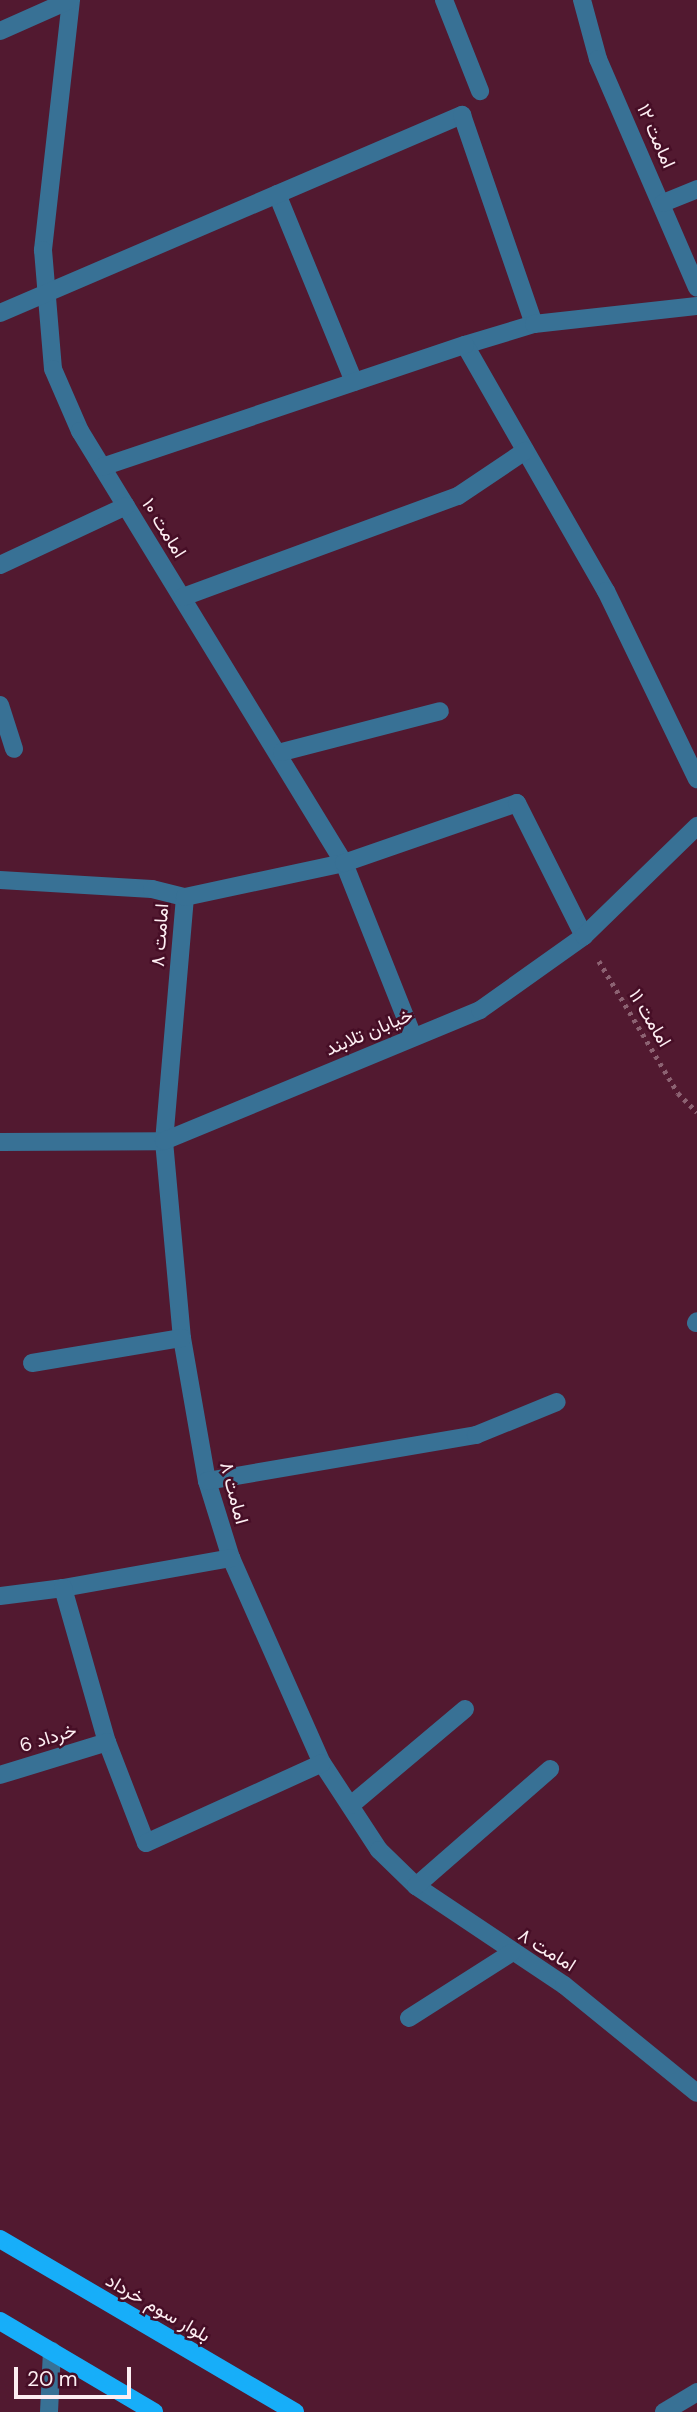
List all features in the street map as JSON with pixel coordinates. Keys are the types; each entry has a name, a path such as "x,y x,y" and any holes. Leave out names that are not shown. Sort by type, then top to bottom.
{"main road":[{"name":"بلوار سوم خرداد","path":"0,2239 270,2406 295,2412"},
{"path":"0,2320 154,2412"}],"street":[{"path":"0,31 71,0"},
{"name":"امامت ۱۰","path":"71,0 42,293 53,369 102,467 282,752 344,863 412,1036"},
{"path":"444,0 480,92"},
{"name":"امامت ۱۲","path":"582,0 598,59 663,203 697,288"},
{"path":"0,313 462,115 534,324"},
{"path":"663,203 697,189"},
{"path":"276,194 354,382"},
{"path":"102,467 534,324 697,306"},
{"path":"465,345 606,591 697,779"},
{"path":"183,597 458,496 525,451"},
{"path":"0,565 127,506"},
{"path":"0,705 14,749"},
{"path":"282,752 440,711"},
{"path":"185,897 344,863 517,803 584,936"},
{"name":"خیابان تلابند","path":"0,1142 164,1141 480,1010 584,936 697,826"},
{"name":"امامت ۸","path":"0,880 152,889 185,897 164,1141 182,1338 206,1480 231,1558 322,1763 379,1850 416,1886 511,1953 564,1984 697,2093"},
{"path":"32,1363 182,1338"},
{"path":"206,1480 477,1435 557,1402"},
{"path":"0,1596 63,1588 231,1558"},
{"path":"63,1588 107,1742 146,1843 322,1763"},
{"path":"351,1805 465,1709"},
{"name":"خرداد 6","path":"0,1775 107,1742"},
{"path":"416,1886 550,1769"},
{"path":"409,2018 511,1953"},
{"path":"49,2412 52,2351"},
{"path":"664,2412 697,2392"}],"path":[{"name":"امامت ۱۱","path":"584,936 678,1093 697,1112"}]}
